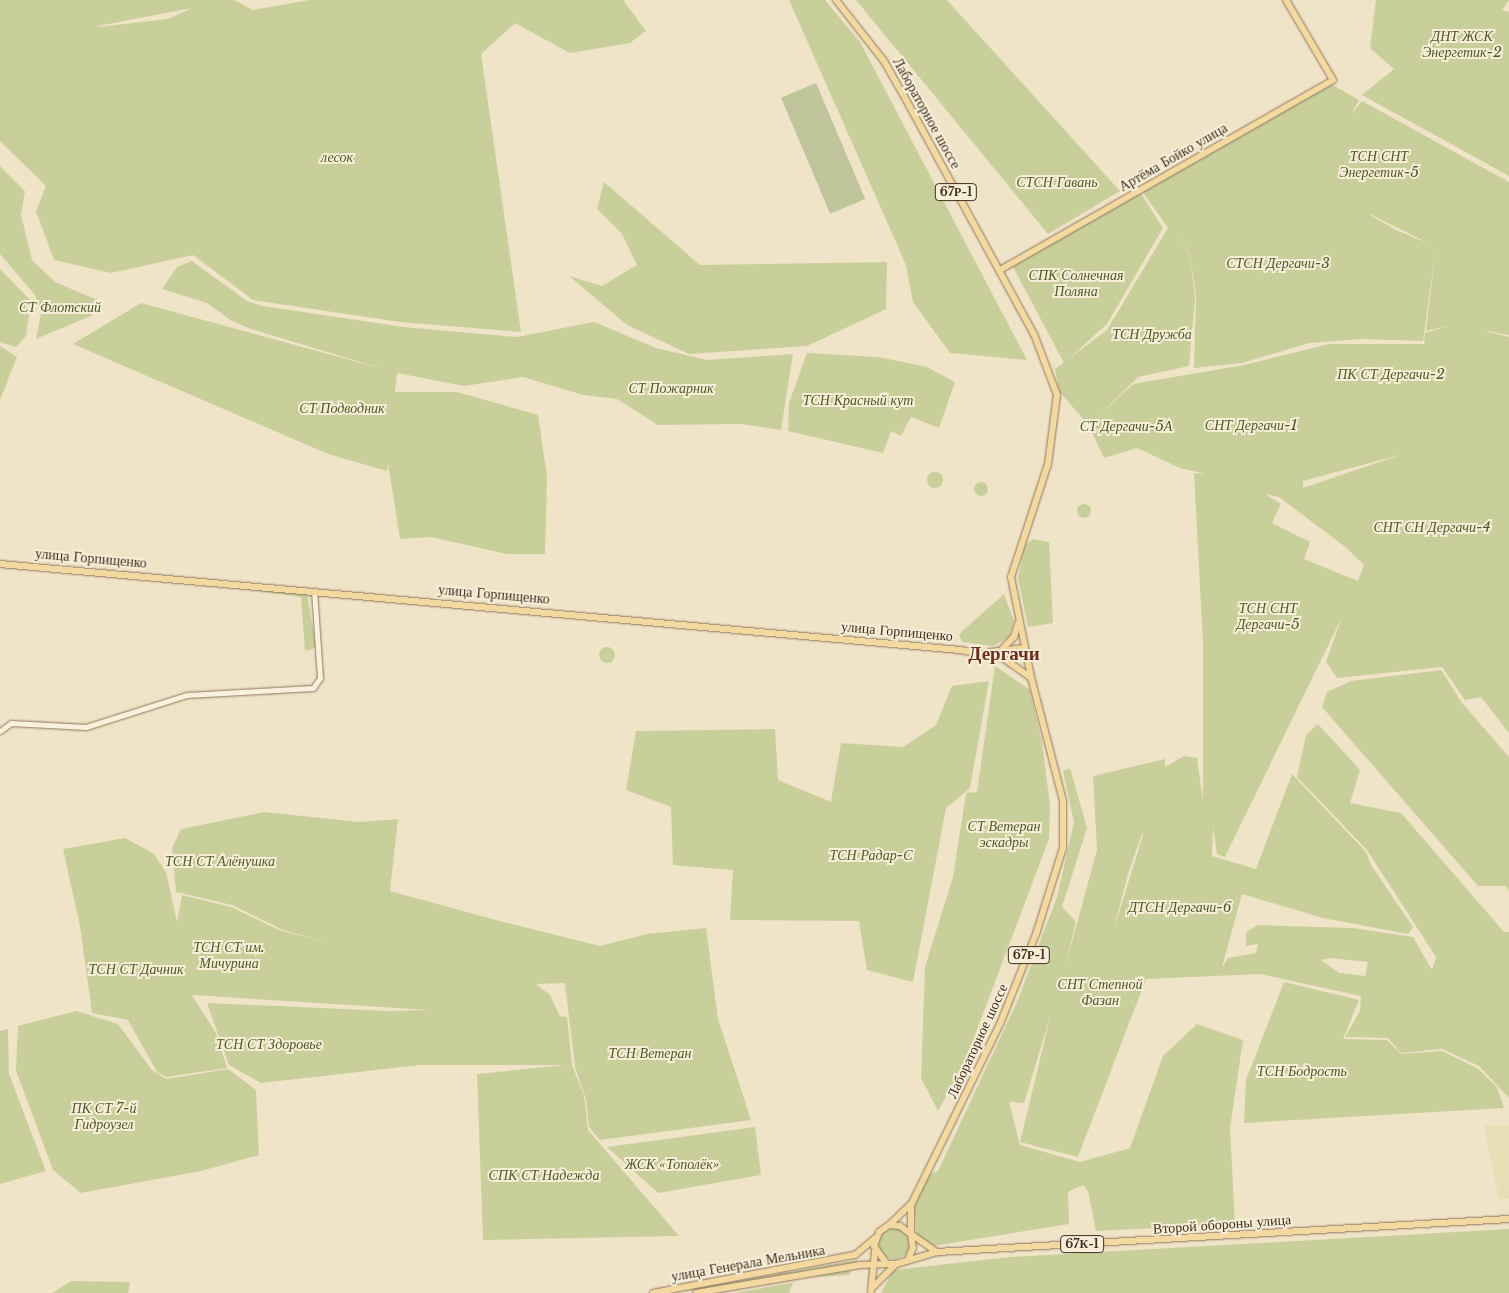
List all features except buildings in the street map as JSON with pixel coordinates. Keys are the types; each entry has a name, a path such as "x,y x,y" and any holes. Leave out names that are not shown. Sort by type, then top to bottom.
{"main road":[{"name":"Лабораторное шоссе","path":"836,0 884,60 1000,270 1046,358 1057,395 1048,464 1012,564 1018,620 1024,648 1062,794 1063,848 1012,997 912,1202 889,1226"},
{"name":"Артёма Бойко улица","path":"1000,270 1332,80 1286,0"},
{"name":"улица Горпищенко","path":"0,564 314,590 986,653 1003,658 1031,677"},
{"path":"1002,649 1014,637 1018,620"},
{"path":"1013,661 1010,653 1016,648"},
{"name":"улица Горпищенко","path":"986,653 1002,649 1024,648"},
{"path":"1003,658 1013,661 1026,656"},
{"name":"Лабораторное шоссе","path":"911,1234 912,1202"},
{"name":"Второй обороны улица","path":"937,1252 1509,1219"},
{"path":"875,1238 889,1226 900,1226 937,1252"},
{"path":"907,1260 913,1248 911,1234"},
{"name":"67К-1","path":"870,1292 875,1238"},
{"name":"улица Генерала Мельника","path":"652,1293 847,1257 858,1254 875,1238"},
{"path":"875,1250 888,1264"},
{"name":"67К-1","path":"870,1292 882,1273 896,1264 937,1252"},
{"name":"67К-1","path":"888,1264 896,1264"},
{"name":"улица Генерала Мельника","path":"696,1293 859,1265 888,1264"},
{"path":"859,1265 867,1270 871,1282"}],"street":[{"path":"0,731 11,723 86,726 187,696 313,688 320,678 314,590"}],"shaded area":[{"path":"1484,1125 1509,1125 1509,1199 1499,1199"}],"green space":[{"name":"лесок","path":"0,0 234,0 253,10 309,0 623,0 646,31 630,43 570,53 515,23 481,54 521,332 400,322 253,300 193,255 111,273 54,260 36,211 46,186 0,141","holes":["192,8 168,19 98,27"]},
{"path":"789,0 825,0 860,42 1027,360 950,353 913,302 906,265"},
{"name":"СТСН Гавань","path":"856,0 947,0 1120,191 1048,234"},
{"name":"ДНТ ЖСК Энергетик-2","path":"1376,0 1509,0 1502,10 1509,12 1509,176 1362,95 1394,69 1370,48"},
{"path":"816,83 865,199 830,214 781,98"},
{"path":"1329,83 1359,100 1351,115 1362,101 1509,182 1509,335 1480,330 1509,337 1509,733 1481,697 1465,700 1442,667 1337,678 1326,662 1342,617 1225,857 1217,854 1213,827 1212,856 1256,869 1292,774 1366,852 1371,865 1413,927 1408,934 1323,918 1242,894 1222,967 1228,958 1256,953 1258,944 1246,946 1246,932 1258,925 1353,928 1413,937 1432,970 1436,957 1367,850 1297,777 1306,735 1318,724 1360,770 1350,803 1401,813 1504,932 1509,932 1509,1098 1479,1066 1442,1049 1401,1053 1388,1038 1345,1037 1360,1011 1361,996 1260,974 1146,979 1078,1157 1020,1142 1051,1014 1024,1103 1009,1102 1020,1145 1080,1162 1130,1148 1163,1056 1197,1024 1243,1040 1230,1128 1235,1224 1096,1231 1088,1191 1083,1185 1068,1192 1069,1224 933,1246 917,1235 914,1205 929,1175 938,1171 1017,1002 1057,897 1074,822 1063,771 1070,768 1087,828 1062,907 1076,922 1065,968 1097,850 1093,776 1165,759 1165,767 1184,756 1197,758 1203,801 1203,644 1194,473 1206,474 1180,468 1137,448 1104,458 1089,426 1059,391 1055,369 1107,330 1168,228 1142,191","holes":["1370,214 1430,244 1396,230","1173,233 1190,253 1196,297 1194,368 1242,363 1309,343 1362,339 1423,341 1436,247 1426,331 1452,325 1425,333 1424,344 1329,344 1244,365 1133,384 1095,420 1138,377 1189,366 1195,298 1190,254","1403,454 1303,488 1303,481","1265,494 1279,497 1344,546 1364,565 1358,581 1304,559 1310,542 1272,523 1281,504","1142,834 1143,835 1113,932 1128,874","1330,958 1368,962 1365,976 1339,973 1321,960"]},
{"name":"СТ Флотский","path":"0,166 25,191 21,215 32,260 55,282 102,302 91,316 36,339 41,314 35,295 0,254"},
{"path":"604,182 700,265 887,262 886,309 807,346 689,354 627,325 569,276 602,286 637,265 622,234 597,209"},
{"name":"СПК Солнечная Поляна","path":"1140,192 1163,228 1107,324 1064,363 1012,265"},
{"path":"192,261 247,301 263,306 403,327 517,337 594,322 656,348 707,360 793,354 781,430 741,424 658,425 617,399 583,395 523,377 464,386 397,373 395,392 457,392 538,415 547,477 545,554 507,554 431,537 400,539 388,463 387,471 328,454 73,344 141,303 387,370 251,329 230,320 207,303 162,289 177,267"},
{"path":"0,269 31,301 26,336 16,347 0,342"},
{"path":"0,346 17,357 0,400"},
{"name":"ТСН Красный кут","path":"807,353 878,357 927,367 955,382 939,428 911,417 901,436 891,431 883,453 788,431 789,403"},
{"path":"935,472 941,474 943,480 941,486 935,488 929,486 927,480 929,474"},
{"path":"981,482 986,484 988,489 986,494 981,496 976,494 974,489 976,484"},
{"path":"1084,504 1089,506 1091,511 1089,516 1084,518 1079,516 1077,511 1079,506"},
{"path":"1033,539 1049,542 1053,623 1028,627 1018,578 1025,545"},
{"path":"238,588 307,594 316,647 311,650 294,651 305,650 301,597"},
{"path":"1004,594 1014,621 1009,637 994,646 962,642 959,634"},
{"path":"604,647 610,647 615,652 613,661 604,663 599,658 599,652"},
{"name":"СТ Ветеран эскадры","path":"995,666 1030,690 1042,743 1050,805 1049,839 964,1064 938,1111 921,1078 925,967 953,877 966,793 977,792"},
{"path":"1441,670 1462,703 1509,757 1509,892 1506,886 1478,886 1322,707 1327,692 1351,681"},
{"name":"ТСН Радар-С","path":"989,681 970,788 946,808 913,982 867,970 859,921 730,920 733,870 673,865 671,807 626,790 636,731 775,729 778,780 831,802 841,743 903,747 936,725 952,686"},
{"path":"264,812 359,822 398,819 390,891 492,919 600,946 647,934 706,928 718,1019 751,1120 600,1140 589,1127 586,1099 575,1067 565,983 536,984 550,995 560,1016 567,1017 572,1065 584,1095 588,1130 679,1236 483,1240 477,1074 565,1065 420,1065 261,1083 229,1065 207,1003 389,1011 428,1010 192,995 216,1033 227,1068 166,1077 157,1072 128,1020 92,1013 80,926 63,849 125,838 154,854 166,872 177,922 182,895 231,907 279,930 330,943 283,930 232,905 176,892 172,848 181,829"},
{"name":"ТСН Бодрость","path":"1284,982 1359,1000 1343,1039 1387,1040 1401,1054 1442,1051 1477,1068 1497,1087 1504,1108 1244,1123 1246,1080"},
{"name":"ПК СТ 7-й Гидроузел","path":"76,1011 118,1024 152,1070 166,1079 228,1069 256,1090 259,1155 201,1171 81,1193 53,1170 16,1071 18,1026"},
{"path":"8,1029 9,1074 46,1171 0,1184 0,1031"},
{"name":"ЖСК «Тополёк»","path":"755,1127 761,1175 658,1193 607,1147"},
{"path":"894,1227 906,1231 910,1243 906,1255 894,1259 882,1255 878,1243 882,1231"},
{"path":"1509,1229 1509,1293 881,1293 893,1270 1010,1257"},
{"path":"858,1260 855,1264 671,1293"},
{"path":"850,1269 850,1275 816,1277 816,1275"},
{"path":"71,1281 130,1282 128,1293 52,1293"},
{"path":"790,1283 793,1283 789,1293 735,1293"}],"district":[{"name":"Дергачи","path":"1004,654"}],"park label":[{"name":"ТСН СНТ Энергетик-5","path":"1379,164"},
{"name":"СТСН Дергачи-3","path":"1278,263"},
{"name":"ТСН Дружба","path":"1152,334"},
{"name":"ПК СТ Дергачи-2","path":"1391,374"},
{"name":"СТ Пожарник","path":"671,388"},
{"name":"СТ Подводник","path":"342,408"},
{"name":"СНТ Дергачи-1","path":"1251,425"},
{"name":"СТ Дергачи-5А","path":"1126,426"},
{"name":"СНТ СН Дергачи-4","path":"1432,527"},
{"name":"ТСН СНТ Дергачи-5","path":"1268,616"},
{"name":"ТСН СТ Алёнушка","path":"220,861"},
{"name":"ДТСН Дергачи-6","path":"1180,907"},
{"name":"ТСН СТ им. Мичурина","path":"229,956"},
{"name":"ТСН СТ Дачник","path":"136,969"},
{"name":"СНТ Степной Фазан","path":"1100,992"},
{"name":"ТСН СТ Здоровье","path":"269,1044"},
{"name":"ТСН Ветеран","path":"650,1053"},
{"name":"СПК СТ Надежда","path":"544,1175"}]}
